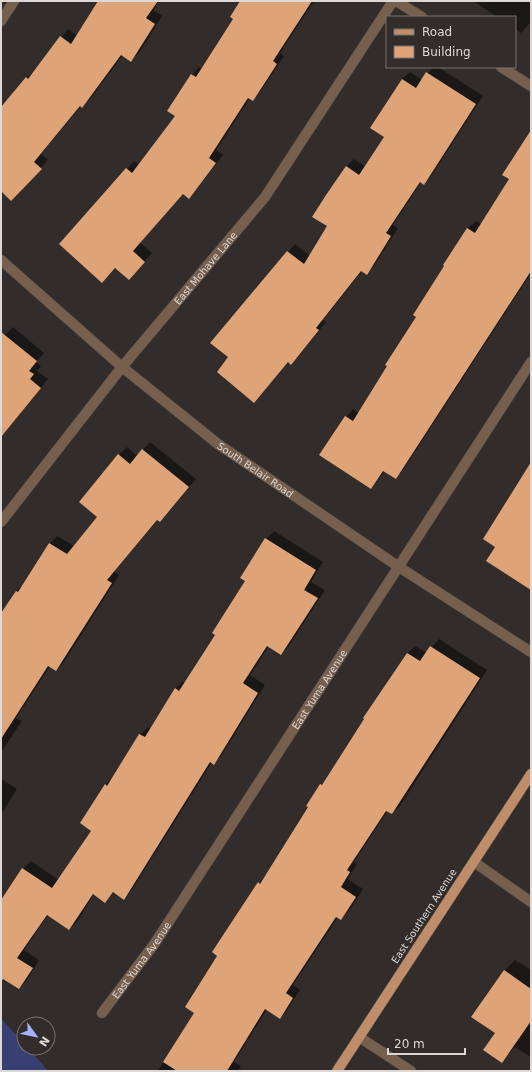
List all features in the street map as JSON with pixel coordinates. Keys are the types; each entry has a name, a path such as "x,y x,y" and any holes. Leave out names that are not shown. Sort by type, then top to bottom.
{"main road":[{"name":"East Southern Avenue","path":"337,1071 531,774"}],"street":[{"path":"1,21 14,1"},
{"name":"East Mohave Lane","path":"1,522 122,367 265,197 393,1"},
{"path":"396,1 420,16"},
{"path":"503,68 531,86"},
{"name":"South Belair Road","path":"1,260 122,367 218,444 399,567 531,652"},
{"name":"East Yuma Avenue","path":"102,1013 155,943 531,362"},
{"path":"474,862 531,902"},
{"path":"359,1037 411,1071"}],"shaded area":[{"path":"1,1018 16,1035 16,1056 35,1056 48,1071 1,1071"}],"building":[{"path":"98,1 158,1 146,18 155,24 131,62 121,55 82,108 80,106 34,162 42,169 11,201 1,191 1,107 26,77 28,79 60,36 71,44"},
{"path":"240,1 312,1 273,61 277,64 253,101 248,98 209,158 216,163 189,199 183,194 133,251 145,262 129,280 115,268 102,283 59,244 126,168 132,173 175,116 167,111 191,74 196,77 233,19 230,17"},
{"path":"426,72 476,104 424,185 420,182 386,233 391,236 367,275 361,271 316,328 319,330 291,365 288,362 254,403 217,372 228,357 210,343 287,251 304,264 327,226 312,217 346,166 359,175 384,137 370,128 402,79 416,88"},
{"path":"531,130 531,271 396,479 383,471 371,489 319,455 345,416 353,421 387,366 385,365 416,317 413,315 444,266 443,265 467,228 475,233 509,179 502,175"},
{"path":"1,332 37,361 29,371 34,374 30,379 41,388 1,437"},
{"path":"142,449 189,487 160,522 157,520 107,580 112,583 56,671 48,666 1,739 1,613 16,591 18,592 49,543 67,554 97,517 79,502 118,454 130,464"},
{"path":"531,462 531,590 486,561 495,547 483,539"},
{"path":"265,538 316,570 304,590 318,598 281,655 267,646 243,683 258,693 214,765 210,762 124,900 113,892 105,903 93,894 69,930 47,915 17,958 33,968 19,989 3,979 1,982 1,900 22,868 52,888 91,831 80,823 105,784 107,786 139,734 145,737 175,688 179,691 215,635 212,633 245,581 240,578"},
{"path":"430,646 480,678 392,814 386,811 347,870 350,872 341,887 356,897 341,920 336,917 286,993 293,998 280,1019 265,1009 227,1071 177,1071 163,1062 194,1013 185,1007 217,956 212,952 258,882 260,884 308,807 306,806 320,784 322,785 364,719 363,718 407,653 420,661"},
{"path":"504,970 531,989 531,1021 502,1063 483,1050 495,1033 471,1017"}]}
